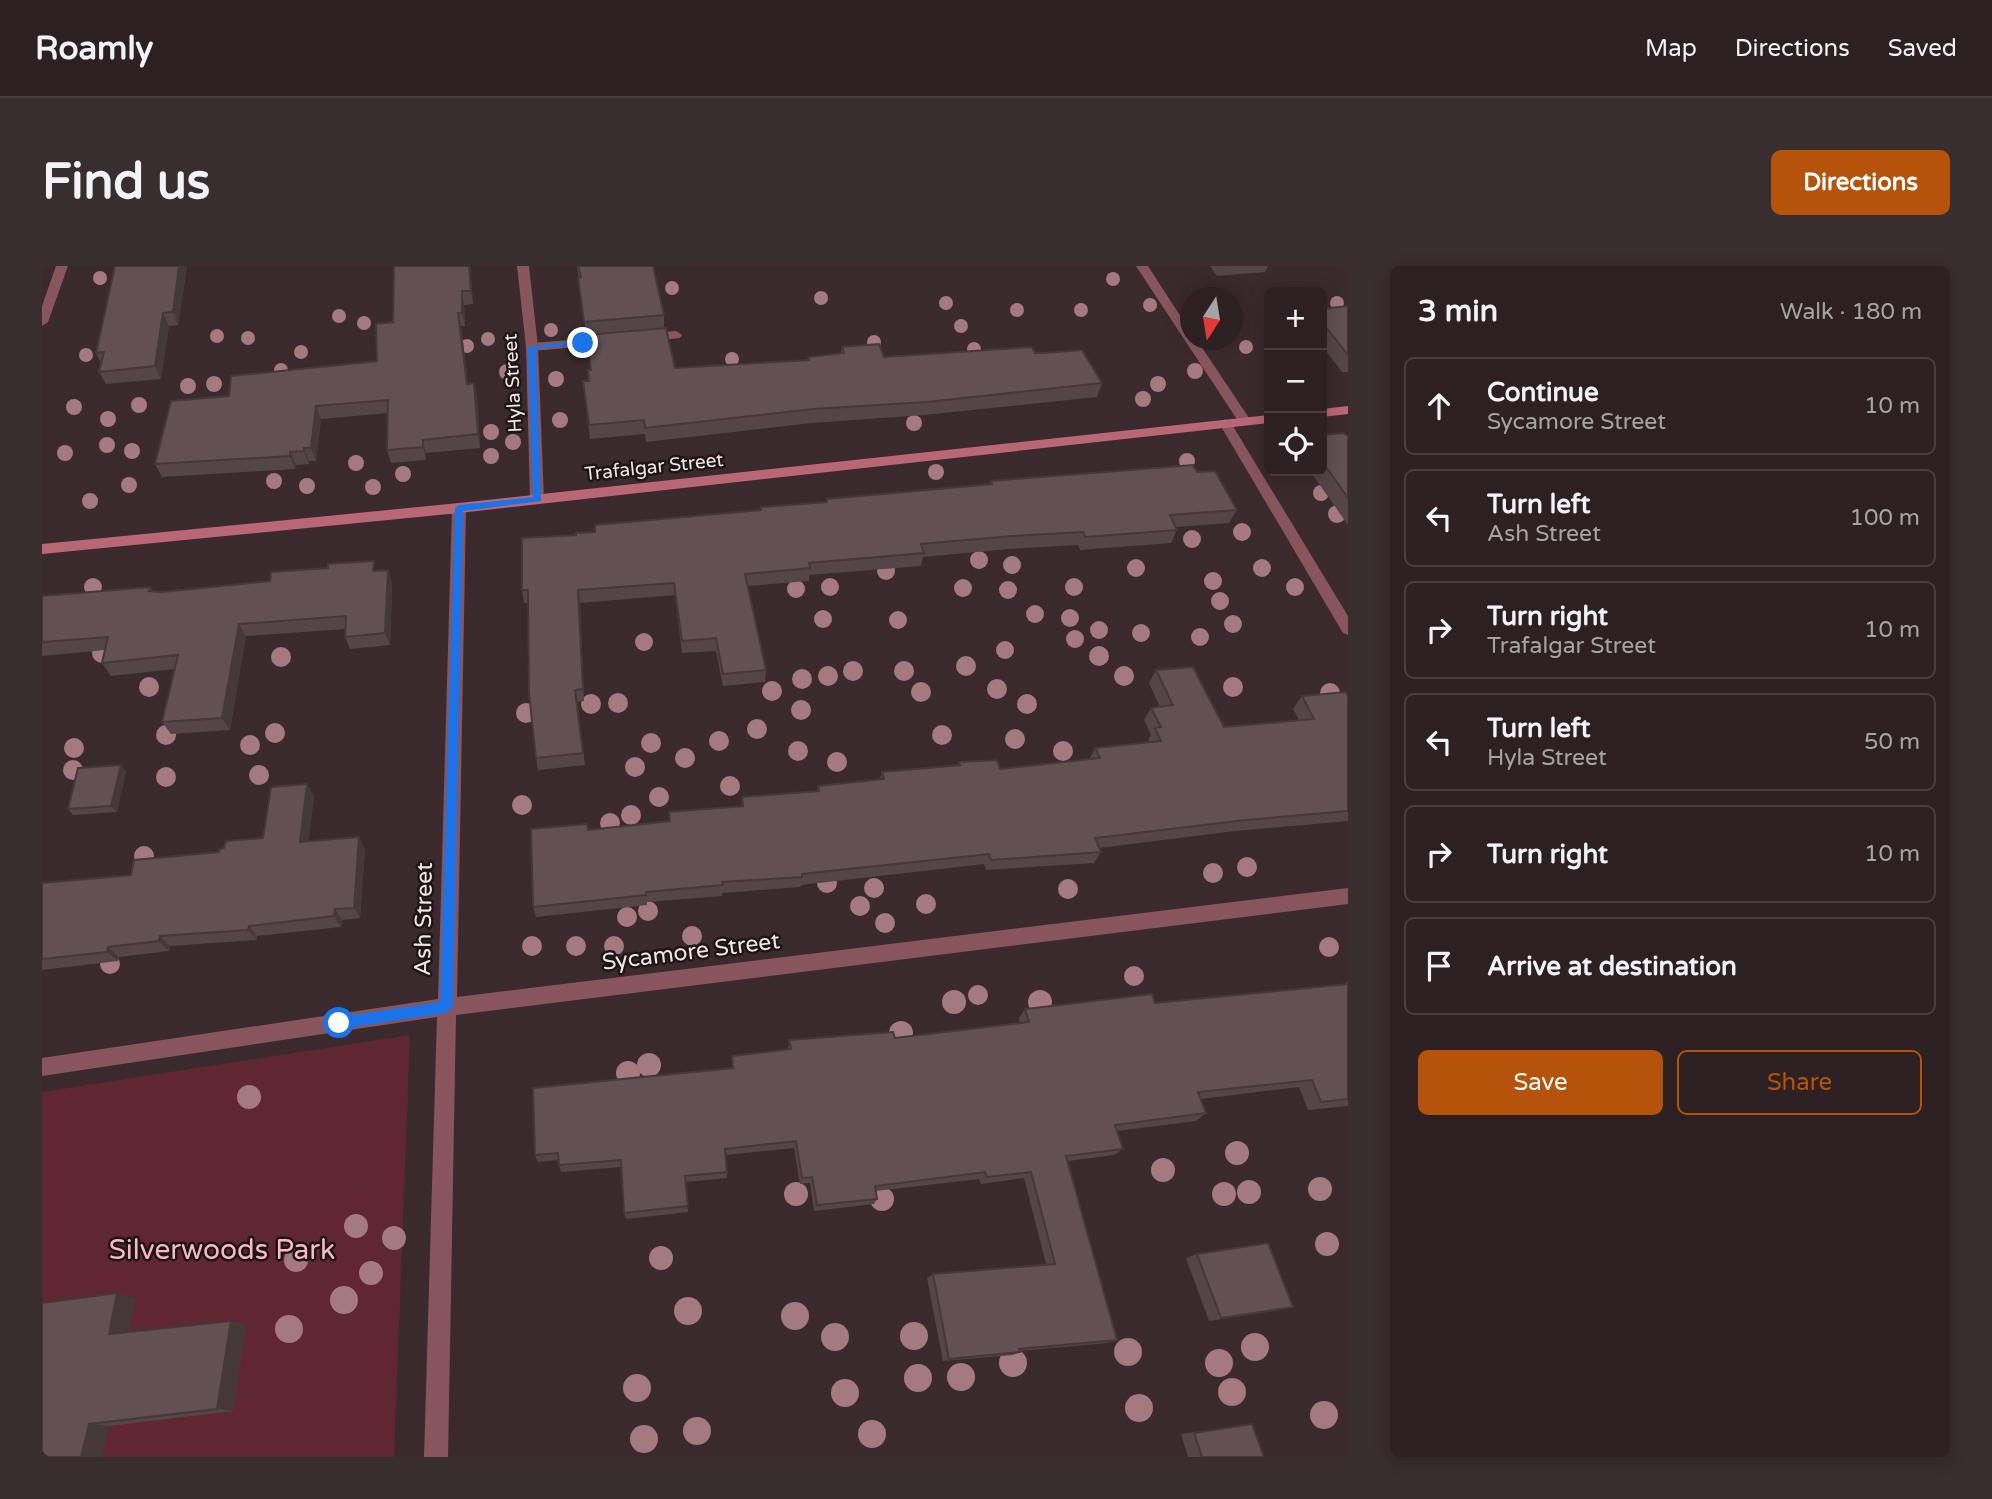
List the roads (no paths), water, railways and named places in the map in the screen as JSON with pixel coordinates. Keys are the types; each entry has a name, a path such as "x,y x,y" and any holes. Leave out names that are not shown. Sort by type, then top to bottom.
{"main road":[{"path":"1327,412 1348,410"},
{"name":"Trafalgar Street","path":"42,549 459,508 1264,419"}],"street":[{"path":"42,322 62,266"},
{"name":"Hyla Street","path":"523,266 532,347 537,499"},
{"path":"1142,266 1180,323"},
{"path":"532,347 676,335"},
{"path":"1198,350 1245,421"},
{"path":"1226,424 1348,629"},
{"name":"Ash Street","path":"436,1457 459,508"},
{"name":"Sycamore Street","path":"42,1067 446,1007 1348,896"}],"park label":[{"name":"Silverwoods Park","path":"222,1250"}]}
